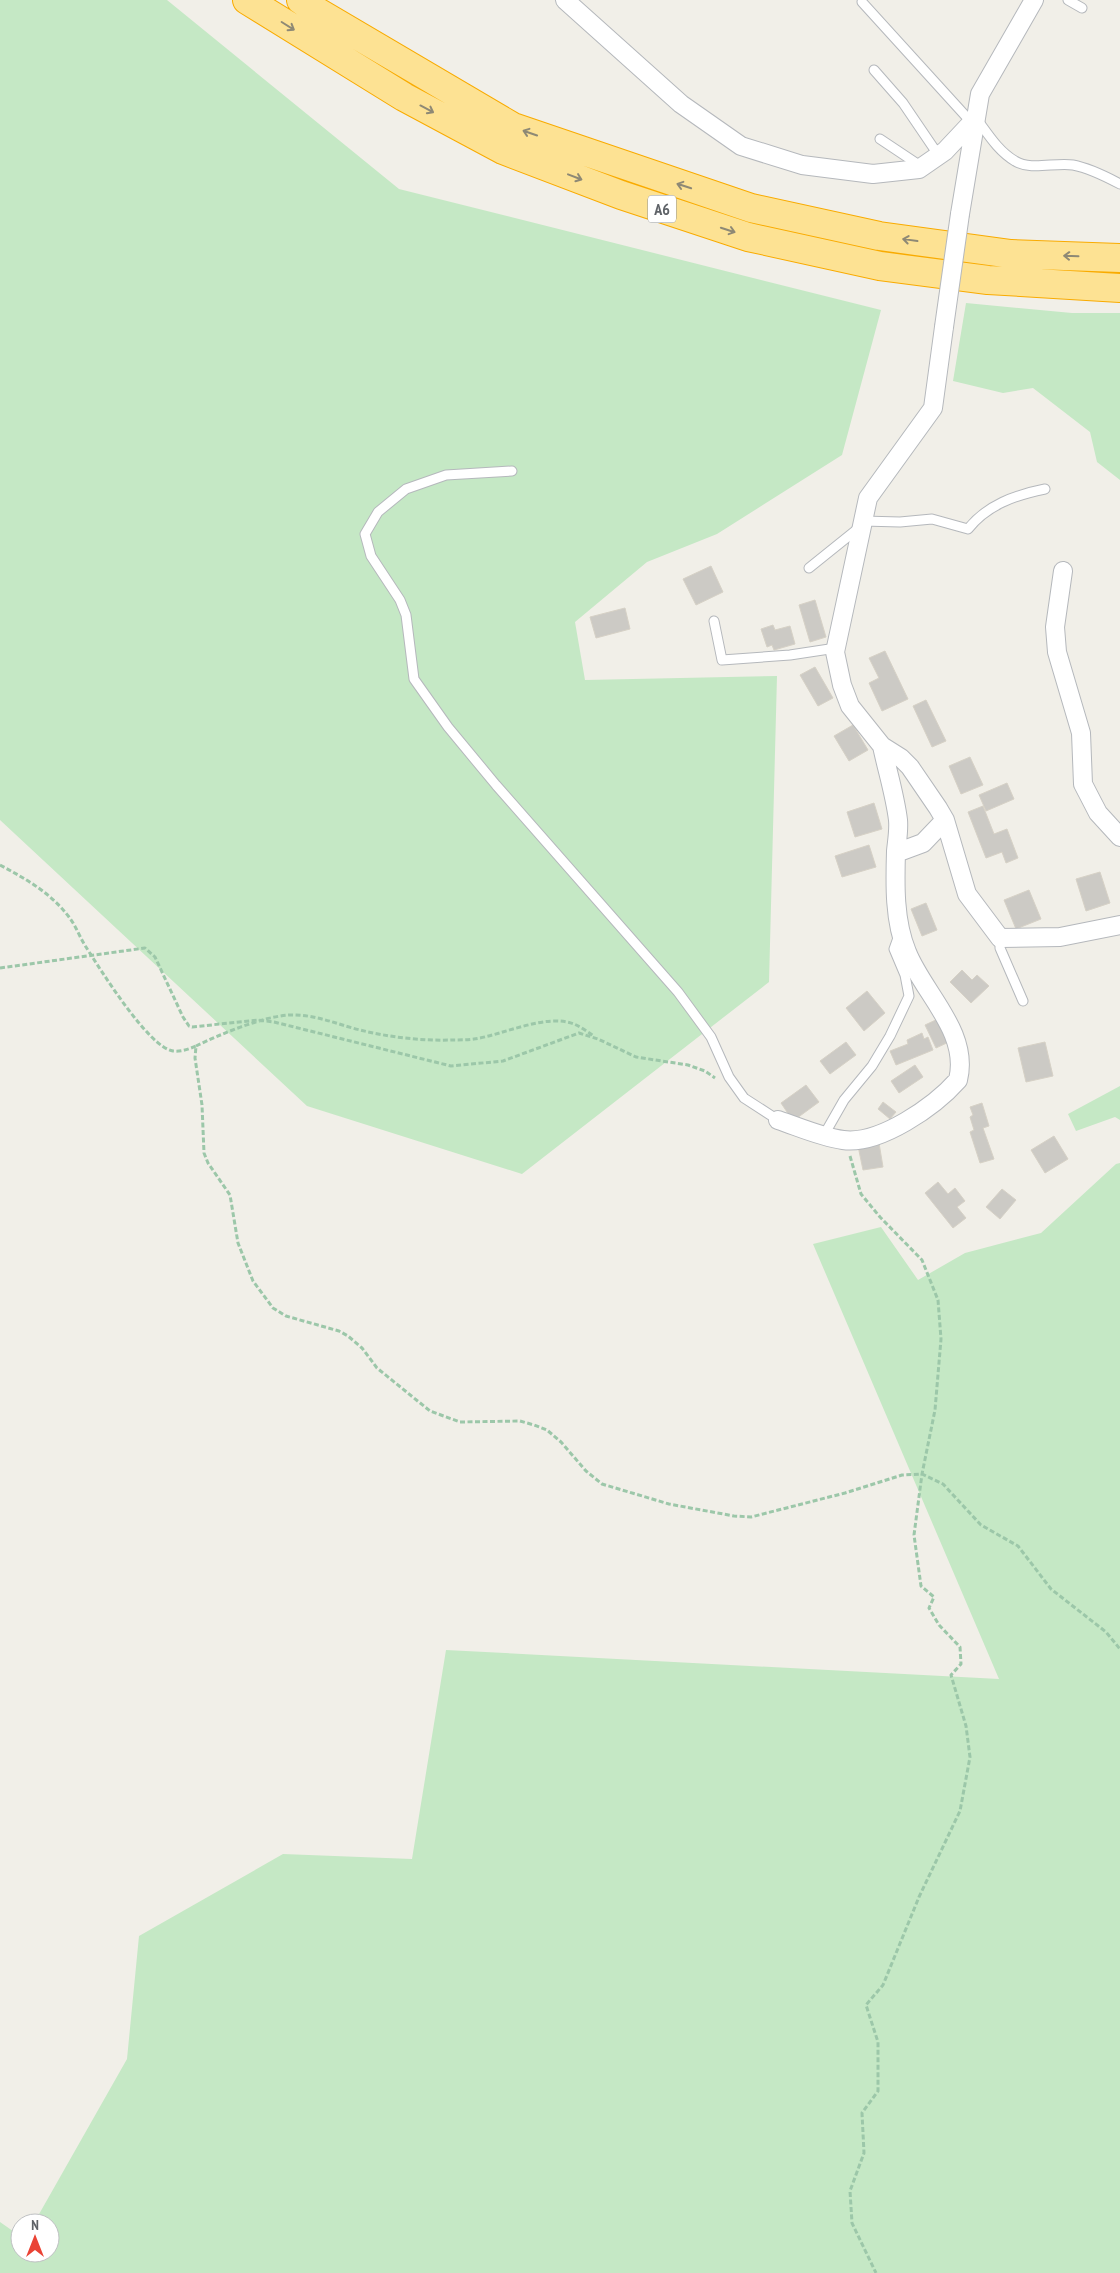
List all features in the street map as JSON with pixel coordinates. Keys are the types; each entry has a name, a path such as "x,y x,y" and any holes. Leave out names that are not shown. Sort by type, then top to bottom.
{"highway":[{"name":"A6","path":"247,0 404,97 503,150 630,198 748,237 880,266 988,280 1120,288"},
{"name":"A6","path":"301,0 316,11 513,127 751,208 888,237 1011,254 1120,258"}],"street":[{"path":"566,0 681,104 741,146 802,165 873,174 919,169 939,156 974,121"},
{"path":"1034,0 980,94 960,214 933,408 868,498 836,648 842,685 850,706 882,746 901,758 910,767 945,820 967,894 1000,938 1060,937 1120,925"},
{"path":"1063,571 1055,628 1057,652 1081,733 1083,784 1098,813 1120,837"},
{"path":"778,1120 845,1141 882,1135 907,1122 952,1087 958,1080 960,1058 956,1041 941,1010 907,953 900,933 897,914 896,853 898,821 882,746"},
{"path":"896,853 923,843 945,820"}],"lane":[{"path":"1068,0 1082,8"},
{"path":"862,2 996,146 1016,162 1031,166 1072,165 1105,176 1120,184"},
{"path":"874,70 904,103 939,156"},
{"path":"880,139 922,166"},
{"path":"512,471 446,475 406,489 378,512 365,534 371,556 400,600 406,615 414,679 448,727 496,785 678,992 710,1037 729,1077 744,1098 778,1120"},
{"path":"810,568 862,523 932,519 968,529 976,518 1007,498 1045,489"},
{"path":"714,621 722,660 790,655 836,648"},
{"path":"824,1135 844,1100 872,1066 890,1036 906,1003 908,996 905,976 894,949 900,933"},
{"path":"1000,938 1000,948 1023,1001"}],"path":[{"path":"0,865 36,885 57,903 71,919 91,954 140,1025 164,1048 173,1051 184,1051 214,1038 288,1015 317,1016 360,1030 397,1036 448,1040 474,1039 549,1022 565,1021 576,1024 598,1039 636,1057 688,1065 705,1071 744,1098"},
{"path":"0,968 145,948 155,957 188,1026 264,1021 451,1066 503,1060 579,1034 598,1039"},
{"path":"196,1046 195,1058 202,1099 204,1153 208,1163 230,1195 238,1243 245,1263 258,1288 273,1308 286,1316 340,1331 348,1336 362,1348 377,1368 430,1411 460,1422 520,1422 534,1425 547,1430 561,1442 586,1471 602,1484 669,1504 734,1516 751,1516 770,1512 845,1493 902,1475 922,1474 943,1484 981,1525 1018,1546 1051,1589 1106,1632 1120,1650"},
{"path":"845,1141 861,1194 880,1217 922,1260 938,1300 940,1339 935,1410 922,1474 914,1535 921,1586 934,1597 929,1608 938,1625 960,1647 961,1664 951,1675 966,1726 970,1757 960,1810 919,1897 883,1985 866,2005 878,2042 878,2091 862,2112 864,2153 850,2191 852,2223 876,2273"}],"green space":[{"path":"0,0 167,0 399,189 881,310 842,455 717,534 647,562 575,622 585,680 777,676 769,982 522,1174 307,1106 0,820"},
{"path":"966,303 1072,313 1120,313 1120,480 1097,462 1090,432 1033,388 1003,393 953,381"},
{"path":"1120,1086 1120,1120 1115,1117 1076,1131 1068,1114"},
{"path":"1120,1163 1120,2273 0,2273 0,2222 10,2229 10,2263 60,2263 60,2213 40,2213 127,2059 139,1936 283,1854 412,1859 446,1650 999,1679 813,1244 881,1227 918,1280 965,1253 1041,1233 1116,1164"}],"building":[{"path":"711,566 723,592 696,605 683,579"},
{"path":"815,600 826,637 810,642 799,605"},
{"path":"625,608 630,629 596,638 590,617"},
{"path":"773,625 775,630 790,626 795,644 774,650 772,645 767,647 761,629"},
{"path":"885,651 908,699 882,711 869,683 879,678 869,658"},
{"path":"815,667 833,698 818,706 800,675"},
{"path":"926,700 946,741 932,747 913,706"},
{"path":"853,725 868,750 849,761 834,736"},
{"path":"970,757 983,785 961,794 949,766"},
{"path":"1007,783 1014,799 986,811 979,795"},
{"path":"874,803 882,829 855,837 847,812"},
{"path":"983,806 994,834 1007,829 1018,858 1006,863 1002,852 986,858 968,812"},
{"path":"869,845 876,867 842,877 835,856"},
{"path":"1100,872 1110,903 1086,911 1076,879"},
{"path":"1029,890 1041,919 1016,929 1004,900"},
{"path":"926,903 937,930 922,936 911,909"},
{"path":"962,970 972,980 977,975 989,986 971,1003 950,982"},
{"path":"867,991 885,1013 864,1031 846,1008"},
{"path":"940,1018 951,1041 936,1048 925,1025"},
{"path":"922,1033 924,1039 928,1037 933,1050 896,1065 890,1051 908,1044 907,1040"},
{"path":"846,1042 856,1055 830,1074 820,1061"},
{"path":"1045,1042 1053,1076 1026,1082 1018,1048"},
{"path":"915,1065 923,1077 899,1093 891,1081"},
{"path":"806,1085 819,1102 793,1121 781,1103"},
{"path":"883,1102 896,1112 890,1119 878,1109"},
{"path":"982,1103 989,1126 983,1128 994,1159 980,1163 970,1132 974,1130 970,1117 973,1115 970,1107"},
{"path":"1054,1136 1068,1159 1045,1173 1031,1150"},
{"path":"879,1143 883,1167 863,1170 858,1146"},
{"path":"938,1182 948,1194 955,1188 965,1201 957,1207 966,1218 953,1228 925,1193"},
{"path":"1002,1189 1016,1200 1000,1219 986,1207"}]}
